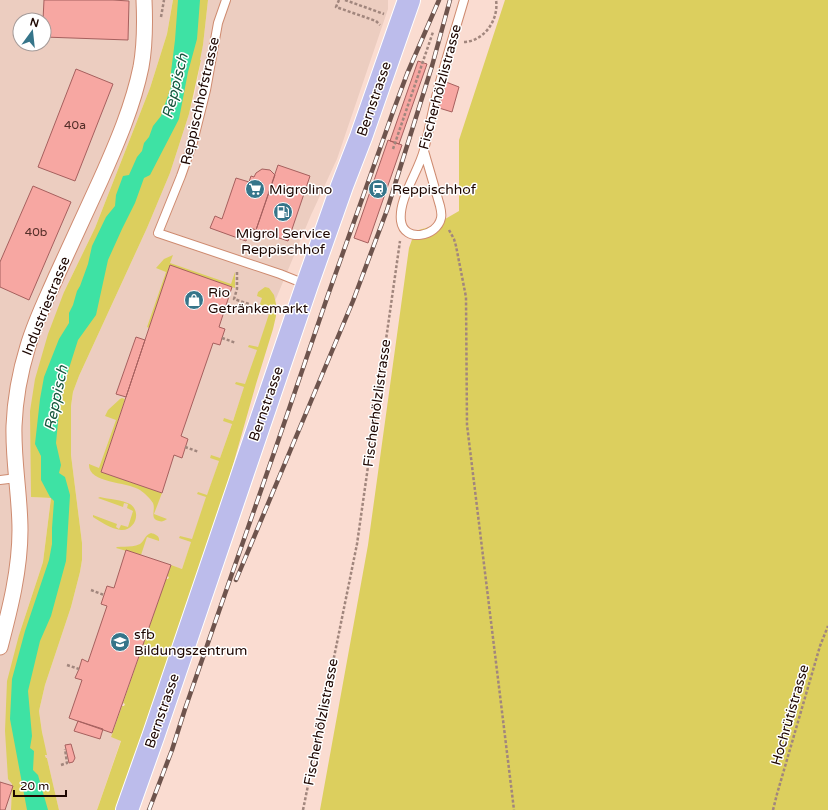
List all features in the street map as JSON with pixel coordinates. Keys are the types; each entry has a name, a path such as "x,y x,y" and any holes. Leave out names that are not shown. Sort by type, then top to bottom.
{"main road":[{"name":"Bernstrasse","path":"127,810 307,285 339,193 361,137 408,0"}],"street":[{"name":"Industriestrasse","path":"0,647 14,594 18,561 20,532 14,426 20,377 28,345 40,314 120,136 132,102 141,67 145,21 144,0"}],"lane":[{"name":"Reppischhofstrasse","path":"226,0 218,23 206,90 193,142 158,233 280,274 307,285"},
{"name":"Fischerhölzlistrasse","path":"403,227 401,216 404,202 410,182 424,151 436,94 464,0"},
{"path":"403,227 410,234 420,235 432,231 441,219 442,213 424,151"},
{"path":"0,480 17,478"}],"path":[{"path":"339,0 336,6 376,20 380,25 378,32"},
{"path":"345,0 386,15"},
{"path":"459,41 466,42 473,40 480,37 488,30 495,18 497,9 496,0"},
{"path":"393,149 433,32"},
{"path":"441,219 451,232 456,246 466,297 467,425 514,810"},
{"name":"Fischerhölzlistrasse","path":"303,810 357,544 403,227"},
{"path":"241,261 237,272 237,289 234,298 249,304"},
{"path":"222,338 236,343"},
{"path":"185,447 199,452"},
{"path":"91,590 104,595"},
{"name":"Hochrütistrasse","path":"773,810 820,646 828,626"},
{"path":"67,665 79,669"},
{"path":"61,765 68,764 65,749"}],"shaded area":[{"path":"0,0 173,0 167,34 150,88 95,228 64,292 31,497 51,498 43,562 19,635 11,810 0,810"},
{"path":"173,0 208,0 201,60 189,114 170,173 147,228 79,376 73,392 71,406 71,455 82,543 82,560 71,607 45,685 39,711 47,755 45,755 59,810 11,810 12,784 8,779 5,731 7,681 19,635 43,562 51,498 31,497 30,411 35,379 48,334 64,292 95,228 150,88 167,34"},
{"path":"208,0 388,0 388,9 337,159 311,215 270,313 182,569 170,566 111,737 121,740 97,810 59,810 47,758 46,759 39,711 45,685 71,607 82,560 82,543 71,455 71,406 73,392 147,228 170,173 195,93 201,60 200,55 203,45"},
{"path":"505,0 828,0 828,810 320,810 368,545 409,248 415,231 433,226 459,211 459,140"},
{"path":"173,255 170,263 231,284 235,272 235,288 170,266 149,328 147,327 166,272 156,268 164,259"},
{"path":"265,287 269,288 274,295 276,316 225,493 115,810 97,810 121,741 111,737 122,706 125,704 123,703 141,651 144,649 142,648 166,579 169,577 167,576 171,565 182,569 191,542 179,538 180,536 192,539 206,497 197,494 198,492 207,495 219,461 210,458 211,455 220,458 232,424 223,421 224,418 233,421 244,387 235,384 236,382 245,384 257,350 248,347 249,345 258,347 269,314 261,310 262,308 259,307 262,298 257,296 258,292"},
{"path":"122,398 125,399 101,472 162,493 154,514 167,519 163,521 156,520 154,518 153,503 149,497 140,490 134,487 101,479 90,470 89,464 99,468 116,420 105,416 108,410"},
{"path":"100,497 127,503 134,507 136,516 133,524 126,529 121,530 106,525 93,517 93,515 117,524 116,527 119,529 121,525 128,527 133,511 127,508 128,504 124,503 123,507 98,498"},
{"path":"151,533 158,537 159,541 147,537 141,555 116,548 140,544 147,535"}],"water":[{"name":"Reppisch","path":"178,0 200,0 197,39 188,72 179,119 150,175 144,178 135,203 108,260 96,315 78,340 64,384 56,443 61,465 59,473 65,477 70,495 66,561 51,616 40,641 28,691 32,736 30,748 34,751 33,770 38,775 48,810 27,810 10,719 12,679 25,631 49,560 52,544 54,501 50,497 41,480 41,456 35,444 44,377 59,339 69,323 69,313 88,264 92,246 106,217 115,206 116,195 123,176 129,175 137,157 142,151 144,143 149,137 153,126 161,116 171,87 171,72"}],"building":[{"path":"44,0 129,1 128,40 52,37 52,12 43,12"},
{"path":"418,61 427,64 399,144 390,141"},
{"path":"76,69 113,84 75,181 38,167"},
{"path":"446,82 459,87 452,112 439,108"},
{"path":"388,140 402,145 368,243 354,238"},
{"path":"278,165 310,176 288,241 256,230"},
{"path":"262,169 270,170 275,175 256,230 251,228 246,241 210,228 215,216 222,219 236,178 249,182 251,176 254,177 256,173"},
{"path":"33,186 71,202 29,300 0,287 0,262"},
{"path":"170,265 232,287 219,327 225,329 220,345 213,343 181,436 188,439 182,458 174,455 162,493 101,472"},
{"path":"136,337 145,340 126,397 116,394"},
{"name":"sfb Bildungszentrum","path":"126,550 171,565 112,733 69,718 82,680 75,678 82,659 88,662 107,606 101,604 107,586 114,588"},
{"path":"78,721 103,729 100,739 74,731"},
{"path":"71,744 75,758 73,762 69,763 65,745"},
{"path":"0,782 13,786 5,810 0,810"}],"railway":[{"path":"149,810 172,750 328,295 394,109 407,74 439,0"},
{"path":"236,580 353,301 387,210 432,66 450,0"}],"place":[{"name":"Migrolino","path":"255,189"},
{"name":"Reppischhof","path":"378,189"},
{"name":"Migrol Service Reppischhof","path":"283,212"},
{"name":"Rio Getränkemarkt","path":"194,300"},
{"name":"sfb Bildungszentrum","path":"120,642"}]}
